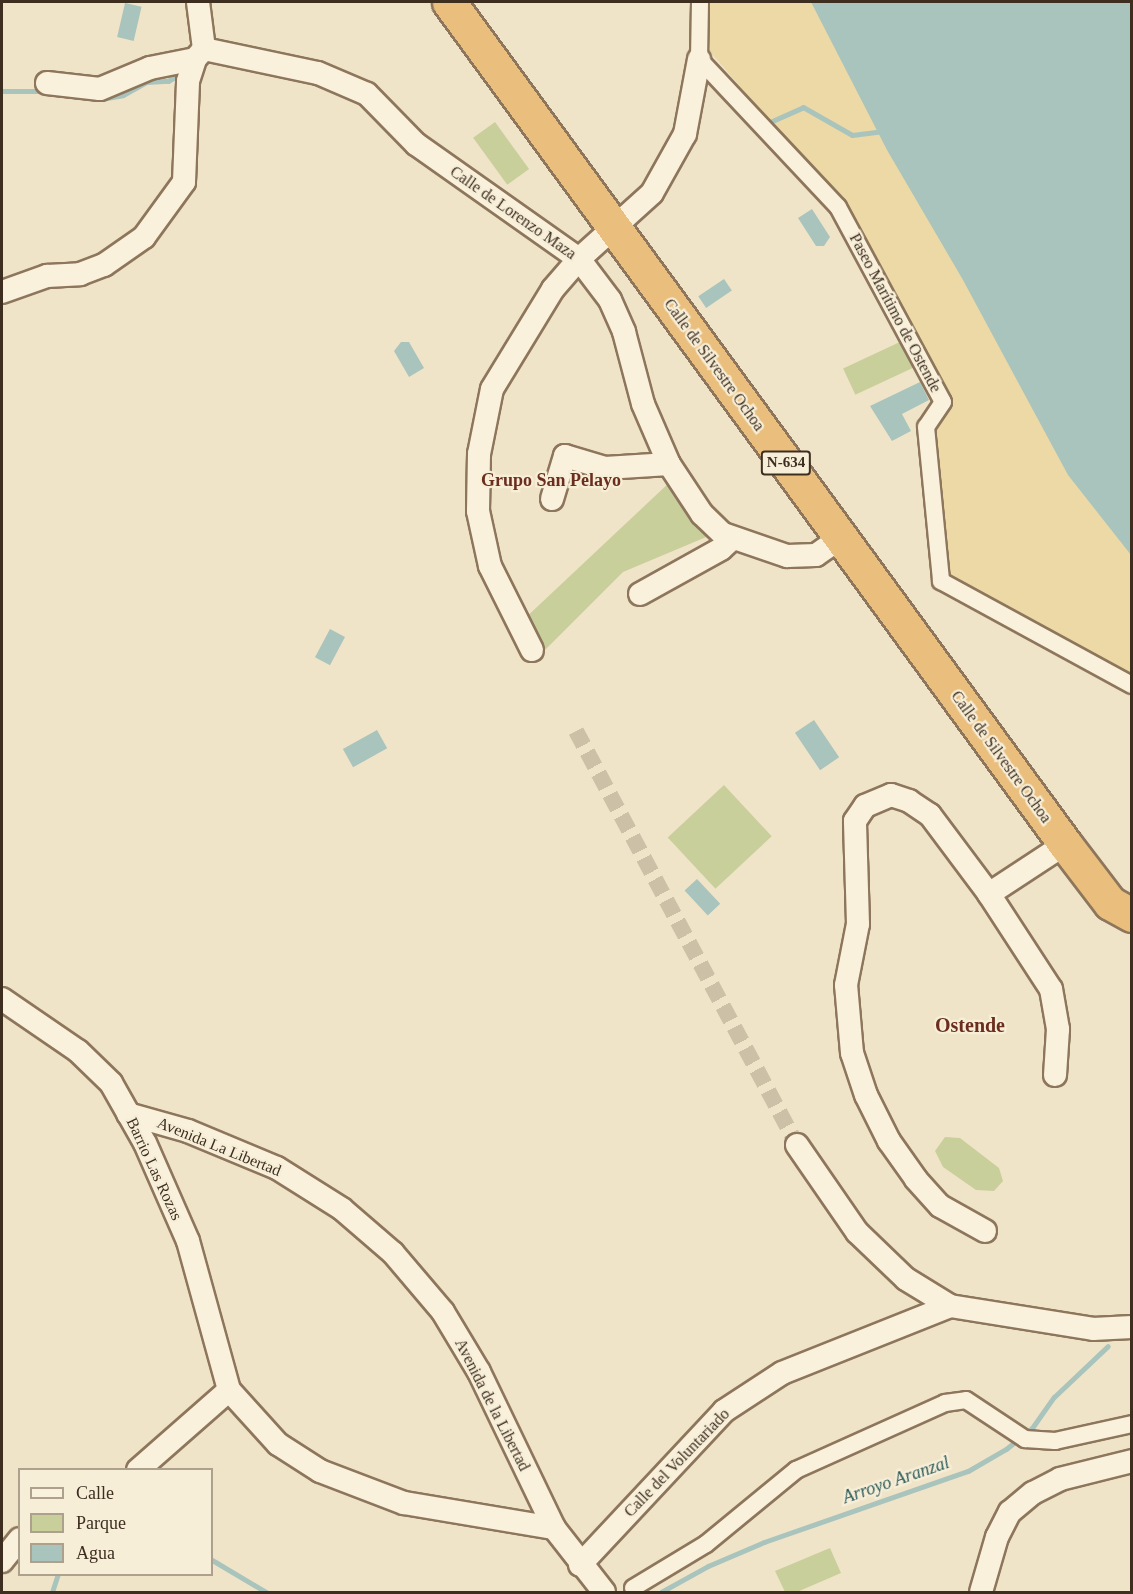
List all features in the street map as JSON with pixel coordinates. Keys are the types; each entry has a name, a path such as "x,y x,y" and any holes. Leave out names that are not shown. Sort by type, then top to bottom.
{"highway":[{"name":"Calle de Silvestre Ochoa","path":"449,2 1065,844 1110,903 1131,915"}],"street":[{"path":"2,292 47,276 80,274 104,265 144,237 184,182 185,102 200,54 198,2"},
{"path":"532,650 485,551 478,511 479,454 492,389 529,324 579,259 652,193 685,134 699,59 700,2"},
{"path":"47,83 100,89 150,68 200,54"},
{"name":"Calle de Lorenzo Maza","path":"200,54 318,73 367,94 416,144 579,259 610,300 624,332 643,404 669,464 702,514 723,534 738,541 788,556 816,555 840,538"},
{"name":"Paseo Marítimo de Ostende","path":"699,59 837,207 943,402 926,427 941,581 1131,685"},
{"path":"552,499 565,456 605,468 669,464"},
{"path":"640,594 738,541"},
{"path":"985,1231 940,1206 916,1179 889,1141 866,1095 852,1053 846,985 858,924 855,821 865,806 891,795 909,801 930,815 990,894 1051,989 1058,1029 1055,1075"},
{"path":"990,894 1065,844"},
{"name":"Barrio Las Rozas","path":"2,999 78,1051 111,1083 188,1241 229,1390"},
{"name":"Avenida La Libertad","path":"128,1114 188,1131 277,1168 342,1209 393,1253"},
{"path":"797,1146 857,1232 906,1279 950,1306 1093,1329 1131,1327"},
{"name":"Avenida de la Libertad","path":"393,1253 443,1312 479,1372 554,1528 599,1588"},
{"name":"Calle del Voluntariado","path":"580,1564 724,1411 782,1373 950,1306"},
{"path":"140,1468 229,1390 278,1444 320,1471 363,1490 414,1505 554,1528"},
{"path":"633,1588 706,1544 796,1470 912,1415 966,1400 1018,1435 1055,1441 1131,1424"},
{"path":"981,1593 997,1537 1010,1512 1033,1493 1060,1479 1131,1461"},
{"path":"2,1561 18,1541"}],"green space":[{"path":"495,122 529,169 507,185 473,138"},
{"path":"902,341 914,367 855,395 843,368"},
{"path":"671,481 711,535 623,572 539,656 521,622"},
{"path":"724,785 772,836 715,889 668,838"},
{"path":"945,1137 960,1138 999,1168 1003,1181 994,1191 976,1190 943,1167 935,1151"},
{"path":"830,1548 841,1573 797,1592 785,1592 775,1571"}],"sand":[{"path":"708,2 888,2 1131,496 1131,676 947,574 933,432 950,407 850,214 707,48"}],"water":[{"path":"811,2 1131,2 1131,555 1068,475 963,280 887,150"},
{"path":"125,3 142,7 134,41 117,37"},
{"path":"812,209 830,237 824,246 816,246 798,218"},
{"path":"724,279 732,291 706,308 698,296"},
{"path":"401,342 409,342 424,368 409,377 394,351"},
{"path":"920,382 929,400 902,414 911,431 892,441 870,406"},
{"path":"330,629 345,637 330,665 315,657"},
{"path":"814,720 839,757 820,770 795,733"},
{"path":"377,730 387,748 353,767 343,749"},
{"path":"697,879 720,904 708,915 685,891"}],"waterway":[{"path":"101,99 123,95 146,82 168,81 182,73"},
{"path":"2,91 45,91"},
{"path":"770,122 803,107 852,135 878,132"},
{"name":"Arroyo Aranzal","path":"661,1592 708,1566 764,1542 968,1471 1006,1449 1032,1428 1054,1397 1108,1346"},
{"name":"Arroyo Aranzal","path":"213,1561 266,1592"},
{"name":"Arroyo Aranzal","path":"52,1592 57,1576"}],"tunnel":[{"path":"576,731 797,1145"}],"district":[{"name":"Grupo San Pelayo","path":"551,480"},
{"name":"Ostende","path":"970,1025"}]}
